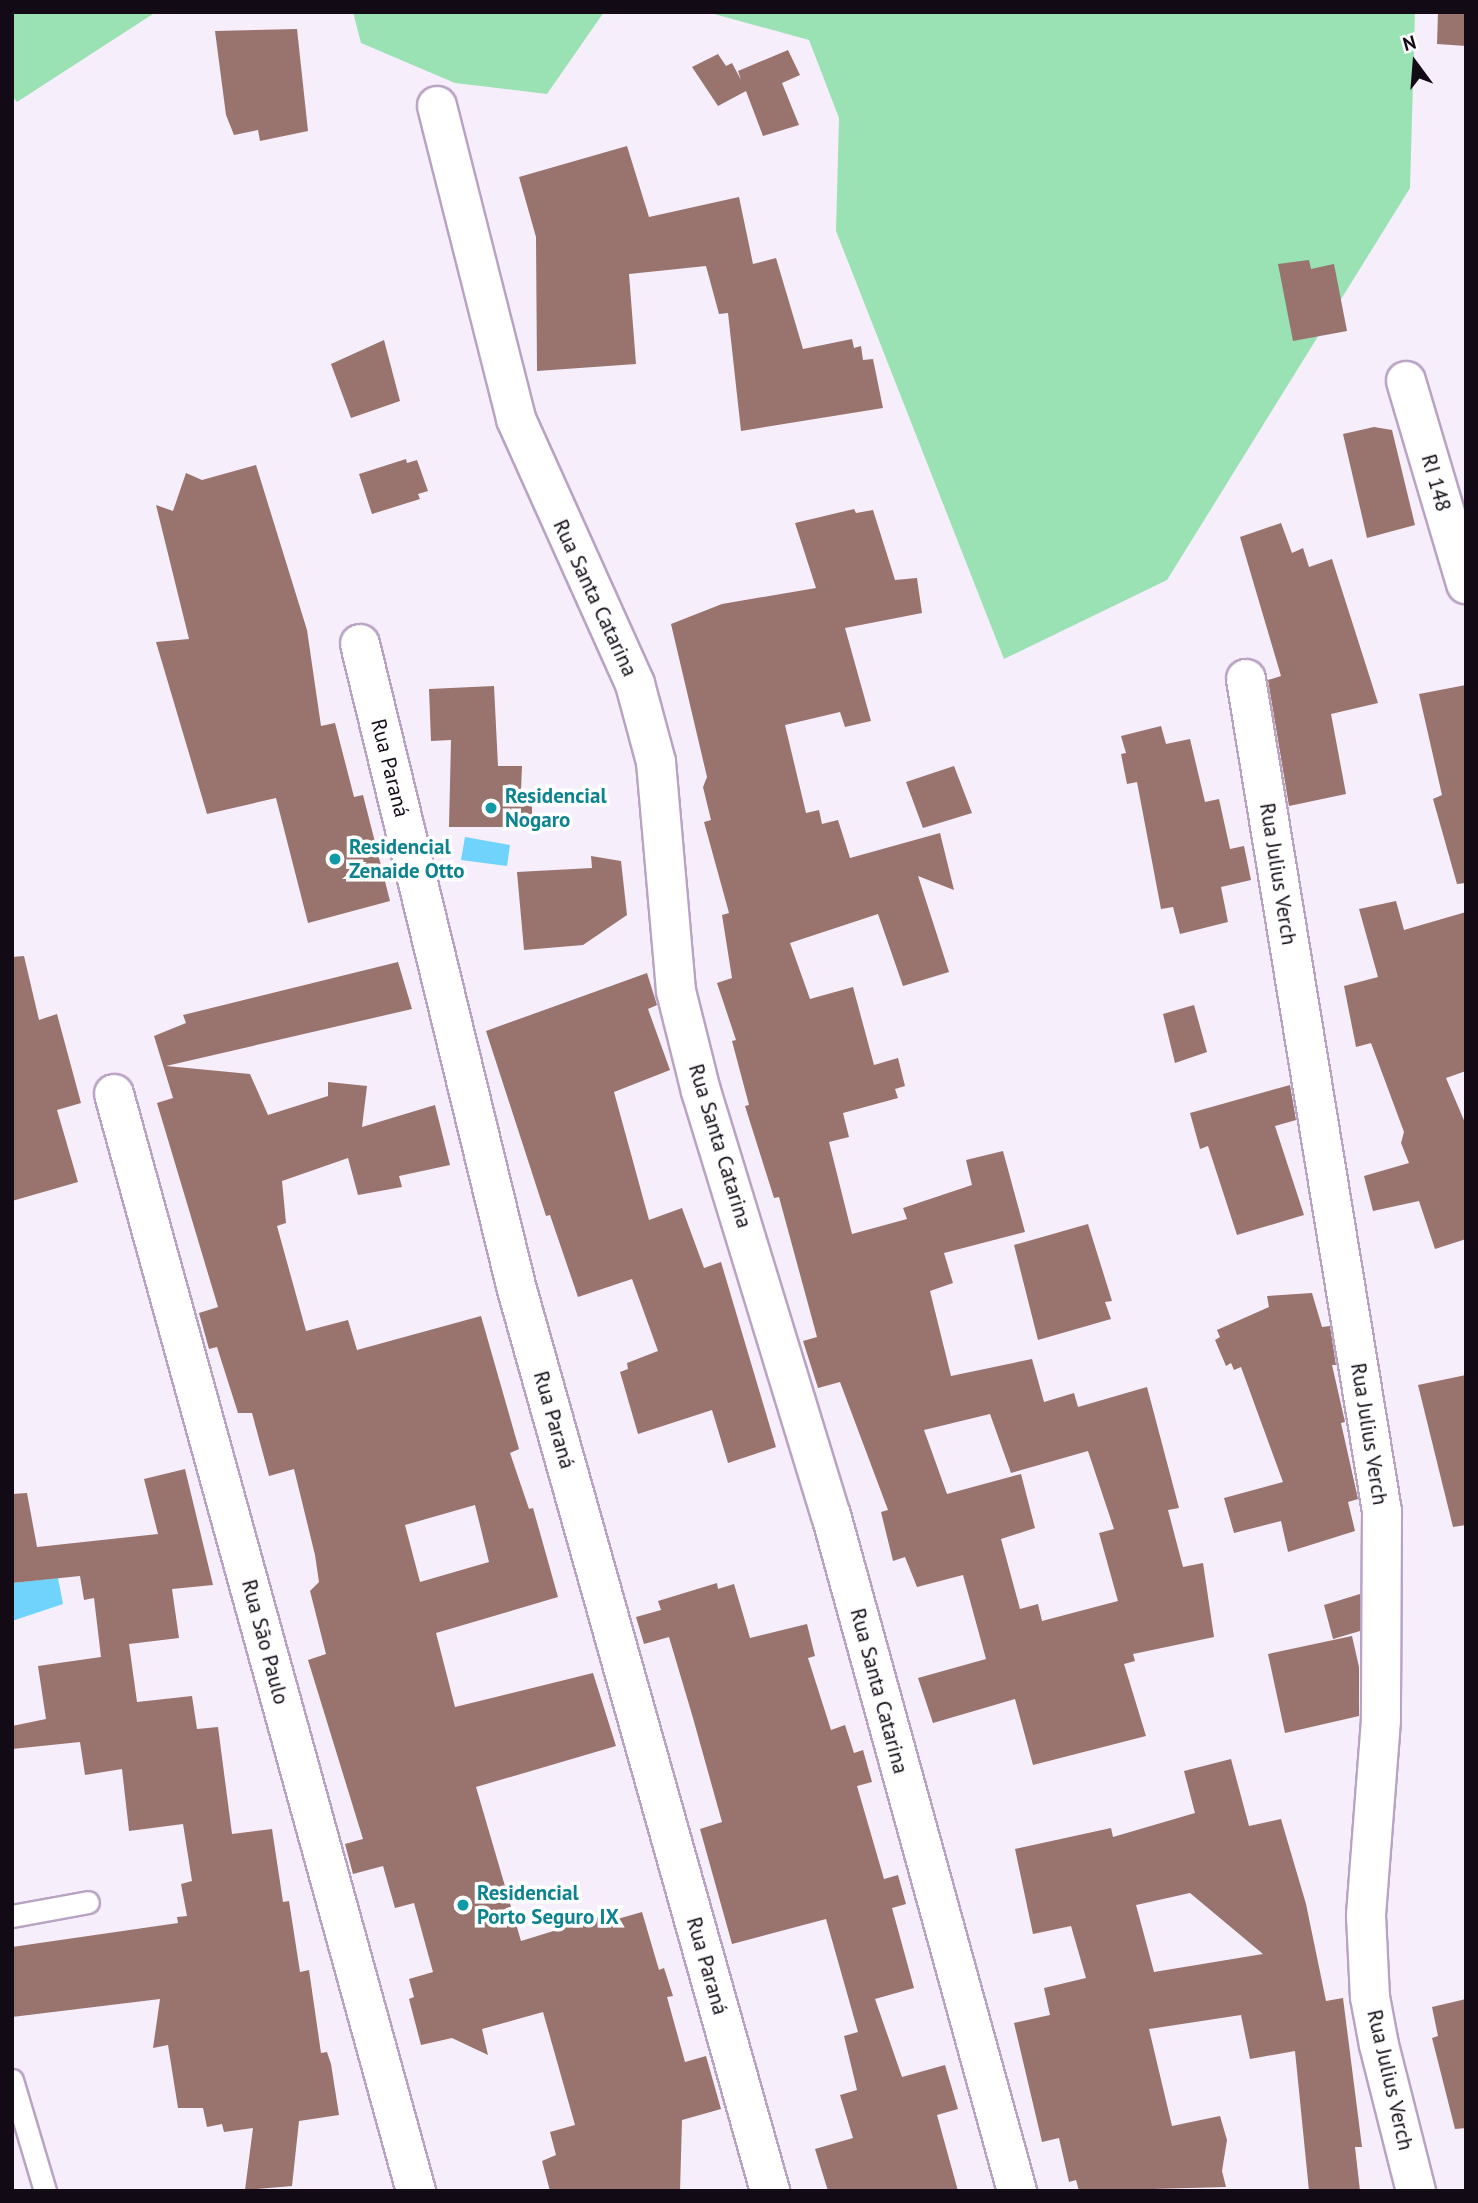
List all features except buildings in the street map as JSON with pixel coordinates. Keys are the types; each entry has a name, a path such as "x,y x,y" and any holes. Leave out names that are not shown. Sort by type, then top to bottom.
{"street":[{"name":"Rua Santa Catarina","path":"437,106 516,419 635,684 656,762 676,991 701,1091 831,1516 1017,2191"},
{"name":"RI 148","path":"1406,381 1466,584"},
{"name":"Rua Paraná","path":"360,644 516,1286 770,2191"},
{"name":"Rua Julius Verch","path":"1246,679 1382,1511 1381,1720 1366,1916 1370,1997 1378,2045 1416,2191"},
{"name":"Rua São Paulo","path":"114,1094 416,2191"}],"lane":[{"path":"12,1916 88,1902"},
{"path":"12,2080 45,2191"}],"green space":[{"path":"12,12 156,12 17,102 12,96"},
{"path":"353,12 604,12 547,94 455,83 361,43"},
{"path":"707,12 1415,12 1410,188 1167,580 1004,659 836,231 839,118 809,40"}],"water":[{"path":"465,837 510,845 507,866 461,860"},
{"path":"58,1578 63,1604 12,1621 12,1583"}],"place":[{"name":"Residencial Nogaro","path":"491,808"},
{"name":"Residencial Zenaide Otto","path":"335,859"},
{"name":"Residencial Porto Seguro IX","path":"463,1905"}]}
